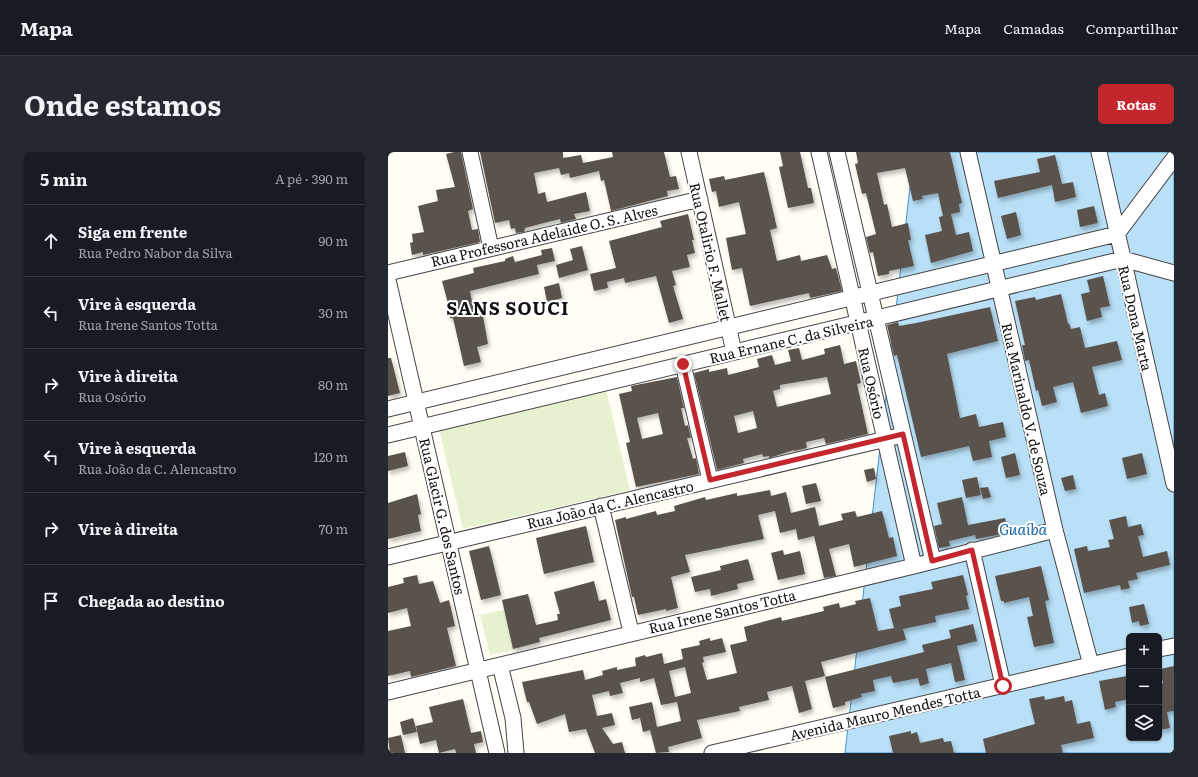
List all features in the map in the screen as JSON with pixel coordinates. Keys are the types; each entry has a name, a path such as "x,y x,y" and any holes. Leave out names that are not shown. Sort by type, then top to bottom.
{"street":[{"path":"470,152 491,248"},
{"name":"Rua Otalirio F. Mallet","path":"689,152 734,352"},
{"name":"Rua Osório","path":"819,152 914,566"},
{"name":"Rua Osório","path":"837,152 932,561"},
{"name":"Rua Marinaldo V. de Souza","path":"968,152 1055,530 1090,665"},
{"name":"Rua Dona Marta","path":"1099,152 1174,480"},
{"path":"1117,234 1174,158"},
{"name":"Rua Professora Adelaide O. S. Alves","path":"388,272 700,199"},
{"name":"Rua Ernane C. da Silveira","path":"388,409 1117,234"},
{"path":"1123,259 1174,273"},
{"name":"Rua Ernane C. da Silveira","path":"388,435 1123,259"},
{"name":"Rua Glacir G. dos Santos","path":"388,280 497,753"},
{"path":"683,364 710,480"},
{"name":"Rua João da C. Alencastro","path":"388,558 449,542 903,434"},
{"path":"601,506 631,632"},
{"name":"Rua Irene Santos Totta","path":"388,692 631,632 914,566 1055,530"},
{"path":"972,550 1003,686"},
{"path":"1162,648 1174,646"},
{"name":"Avenida Mauro Mendes Totta","path":"712,753 1126,657"},
{"path":"500,665 513,718 516,753"}],"green space":[{"path":"606,390 630,490 463,529 439,429"},
{"path":"504,610 514,650 490,655 480,615"}],"water":[{"name":"Guaíba","path":"914,152 1174,152 1174,753 845,753"}],"building":[{"path":"461,152 473,209 468,211 472,230 478,229 480,242 423,255 423,252 412,255 410,243 413,242 412,234 424,232 418,206 438,201 436,190 455,187 446,154"},
{"path":"480,152 563,152 563,158 581,155 583,163 613,157 612,152 664,152 670,177 676,176 679,189 667,191 668,196 611,211 604,180 601,181 599,171 570,178 569,173 561,175 559,168 534,173 538,194 545,192 547,202 586,192 590,211 574,214 576,219 561,223 560,219 525,228 524,232 516,233 515,228 511,229 509,220 495,223"},
{"path":"780,152 800,152 808,188 811,188 814,203 788,208 779,167 783,166"},
{"path":"856,152 950,152 962,203 959,204 960,212 943,216 938,193 922,196 923,199 913,201 905,168 877,173 884,205 887,204 892,227 908,223 911,240 908,240 914,266 889,271 889,274 878,276 873,252 870,253 866,237 876,234 866,193 862,194 855,164 858,163"},
{"path":"1055,155 1062,184 1073,182 1076,197 1055,202 1052,185 998,198 994,181 1040,172 1037,159"},
{"path":"764,172 777,228 770,230 777,261 800,255 801,261 827,255 832,269 836,268 842,291 810,298 809,293 750,306 742,268 732,270 726,238 746,234 739,202 719,207 716,191 712,192 709,179 724,176 725,180"},
{"path":"1094,206 1098,223 1080,227 1077,210"},
{"path":"1016,212 1021,235 1007,239 1001,216"},
{"path":"688,214 694,240 692,240 695,253 687,255 690,267 672,271 676,285 673,286 683,319 669,323 656,276 625,283 624,278 607,282 608,288 594,291 590,274 616,268 609,241 662,227 660,221"},
{"path":"951,214 956,235 969,232 973,251 931,263 925,235 942,231 939,217"},
{"path":"582,246 588,270 559,278 556,265 573,260 570,249"},
{"path":"552,248 555,261 537,265 539,274 470,291 473,307 481,305 488,344 477,347 481,362 464,366 453,318 450,318 447,308 449,307 442,281 474,273 473,268 505,261 505,259 513,256 515,262 542,255 541,250"},
{"path":"1103,276 1110,306 1100,308 1102,317 1087,321 1081,294 1090,292 1087,280"},
{"path":"559,283 562,298 547,302 544,287"},
{"path":"1061,294 1068,324 1069,323 1071,329 1080,327 1085,348 1117,341 1122,360 1092,367 1099,395 1105,393 1108,406 1081,413 1073,382 1053,387 1057,402 1042,406 1038,390 1036,391 1029,360 1025,361 1022,345 1025,345 1015,301 1035,297 1036,300"},
{"path":"990,307 998,341 947,354 960,418 976,414 979,427 1003,422 1006,437 989,441 992,457 973,461 969,446 921,457 897,355 894,356 887,325 898,322 899,326"},
{"path":"840,345 844,364 856,361 861,383 857,384 868,434 826,444 824,438 806,442 807,448 794,450 769,458 769,456 763,457 762,454 743,459 744,463 717,470 694,373 709,369 709,372 727,368 728,375 759,367 757,359 772,355 775,365 791,361 788,350 799,348 802,360 825,354 824,349","holes":["827,377 831,394 777,407 773,391 780,389 780,385","753,411 757,428 738,433 734,416"]},
{"path":"388,358 391,358 400,393 388,396"},
{"path":"677,377 684,408 681,408 685,426 688,425 691,438 687,438 693,459 696,458 699,474 636,487 626,443 630,442 619,394 632,391 631,386","holes":["658,413 663,434 642,439 637,418"]},
{"path":"405,452 408,466 388,471 388,456"},
{"path":"1015,453 1020,475 1006,478 1001,457"},
{"path":"1142,453 1147,474 1127,479 1122,458"},
{"path":"874,468 876,479 867,482 864,470"},
{"path":"1073,475 1076,489 1065,491 1061,478"},
{"path":"977,477 981,495 966,498 962,480"},
{"path":"816,483 821,501 806,504 802,486"},
{"path":"988,487 991,497 983,499 980,488"},
{"path":"770,490 771,496 786,492 791,513 815,507 819,526 843,520 841,514 855,511 857,517 882,511 889,538 893,537 897,556 854,567 849,544 829,549 836,576 824,578 814,536 798,540 796,529 780,533 775,511 758,515 764,539 685,555 690,572 671,577 678,608 638,615 634,597 632,597 615,520 626,517 626,519 656,511 657,515 675,511 674,506 705,497 706,500 737,493 737,496"},
{"path":"417,494 421,514 418,515 421,531 388,539 388,503"},
{"path":"962,497 968,525 1005,518 1008,533 976,539 975,535 949,541 950,546 939,548 934,526 942,524 937,503"},
{"path":"1126,516 1128,527 1141,524 1144,535 1138,536 1143,557 1167,551 1170,565 1136,573 1138,579 1128,581 1130,588 1121,590 1120,585 1084,593 1074,549 1087,546 1088,551 1110,547 1108,540 1114,539 1109,520"},
{"path":"586,526 594,562 544,574 536,538"},
{"path":"489,546 501,595 481,600 469,551"},
{"path":"783,550 784,555 800,551 805,574 778,580 771,553"},
{"path":"748,559 754,580 737,584 738,589 711,596 710,589 695,592 691,577 721,570 720,566"},
{"path":"1041,566 1049,600 1045,601 1054,643 1034,647 1027,617 1033,616 1029,597 1004,603 1004,601 1001,601 995,576"},
{"path":"417,575 419,584 433,581 440,603 449,600 455,626 447,628 456,666 411,677 410,671 388,676 388,631 411,626 407,608 388,613 388,587 404,583 403,578"},
{"path":"963,575 968,595 966,596 969,609 935,616 936,622 903,629 906,640 821,662 825,676 805,681 812,709 799,713 792,686 767,692 769,700 739,707 740,711 697,720 702,738 668,747 669,752 656,753 650,730 643,732 640,718 632,720 629,707 652,702 657,727 681,721 677,702 661,705 654,678 640,682 640,678 620,683 623,693 610,696 609,691 592,695 597,716 612,713 615,725 602,728 613,744 622,742 625,753 595,753 586,729 569,732 565,714 537,724 529,702 527,702 522,682 583,670 585,680 603,675 602,671 617,667 617,670 636,666 635,658 645,655 646,657 662,653 664,664 683,659 681,649 700,645 699,641 710,638 710,641 722,638 726,652 703,657 704,662 702,663 707,680 737,673 730,645 747,641 744,627 781,617 782,621 824,611 823,607 839,603 840,608 856,604 855,601 870,598 878,631 894,628 889,609 901,606 899,596 933,589 931,582","holes":["685,667 691,693 675,697 669,671"]},
{"path":"594,581 599,601 606,599 611,620 539,638 540,642 513,649 502,600 528,594 536,625 558,620 557,614 560,614 554,592"},
{"path":"1144,604 1149,624 1140,626 1139,621 1132,623 1129,607"},
{"path":"973,624 977,641 957,646 965,680 955,682 951,663 926,669 929,683 920,686 918,678 893,683 891,676 873,680 875,691 861,694 862,697 845,702 845,705 833,708 825,677 924,652 922,645 951,638 949,630"},
{"path":"1174,666 1174,711 1167,712 1170,728 1162,729 1163,683 1162,669"},
{"path":"1126,676 1126,700 1115,702 1116,707 1105,710 1099,681"},
{"path":"1044,696 1045,700 1064,696 1065,702 1072,700 1077,724 1090,721 1094,738 1061,745 1063,753 986,753 983,739 1035,724 1029,699"},
{"path":"463,699 471,733 481,731 483,742 474,744 476,753 456,753 455,749 439,753 436,740 420,744 416,726 433,722 429,707"},
{"path":"413,718 417,732 403,735 400,722"},
{"path":"911,731 911,734 917,732 920,743 943,738 944,742 951,741 954,753 893,753 889,736"},
{"path":"401,735 405,753 390,753 388,738"}],"district":[{"name":"SANS SOUCI","path":"508,307"}],"route":[{"path":"683,364 710,480 903,434 932,561 972,550 1003,686"}]}
